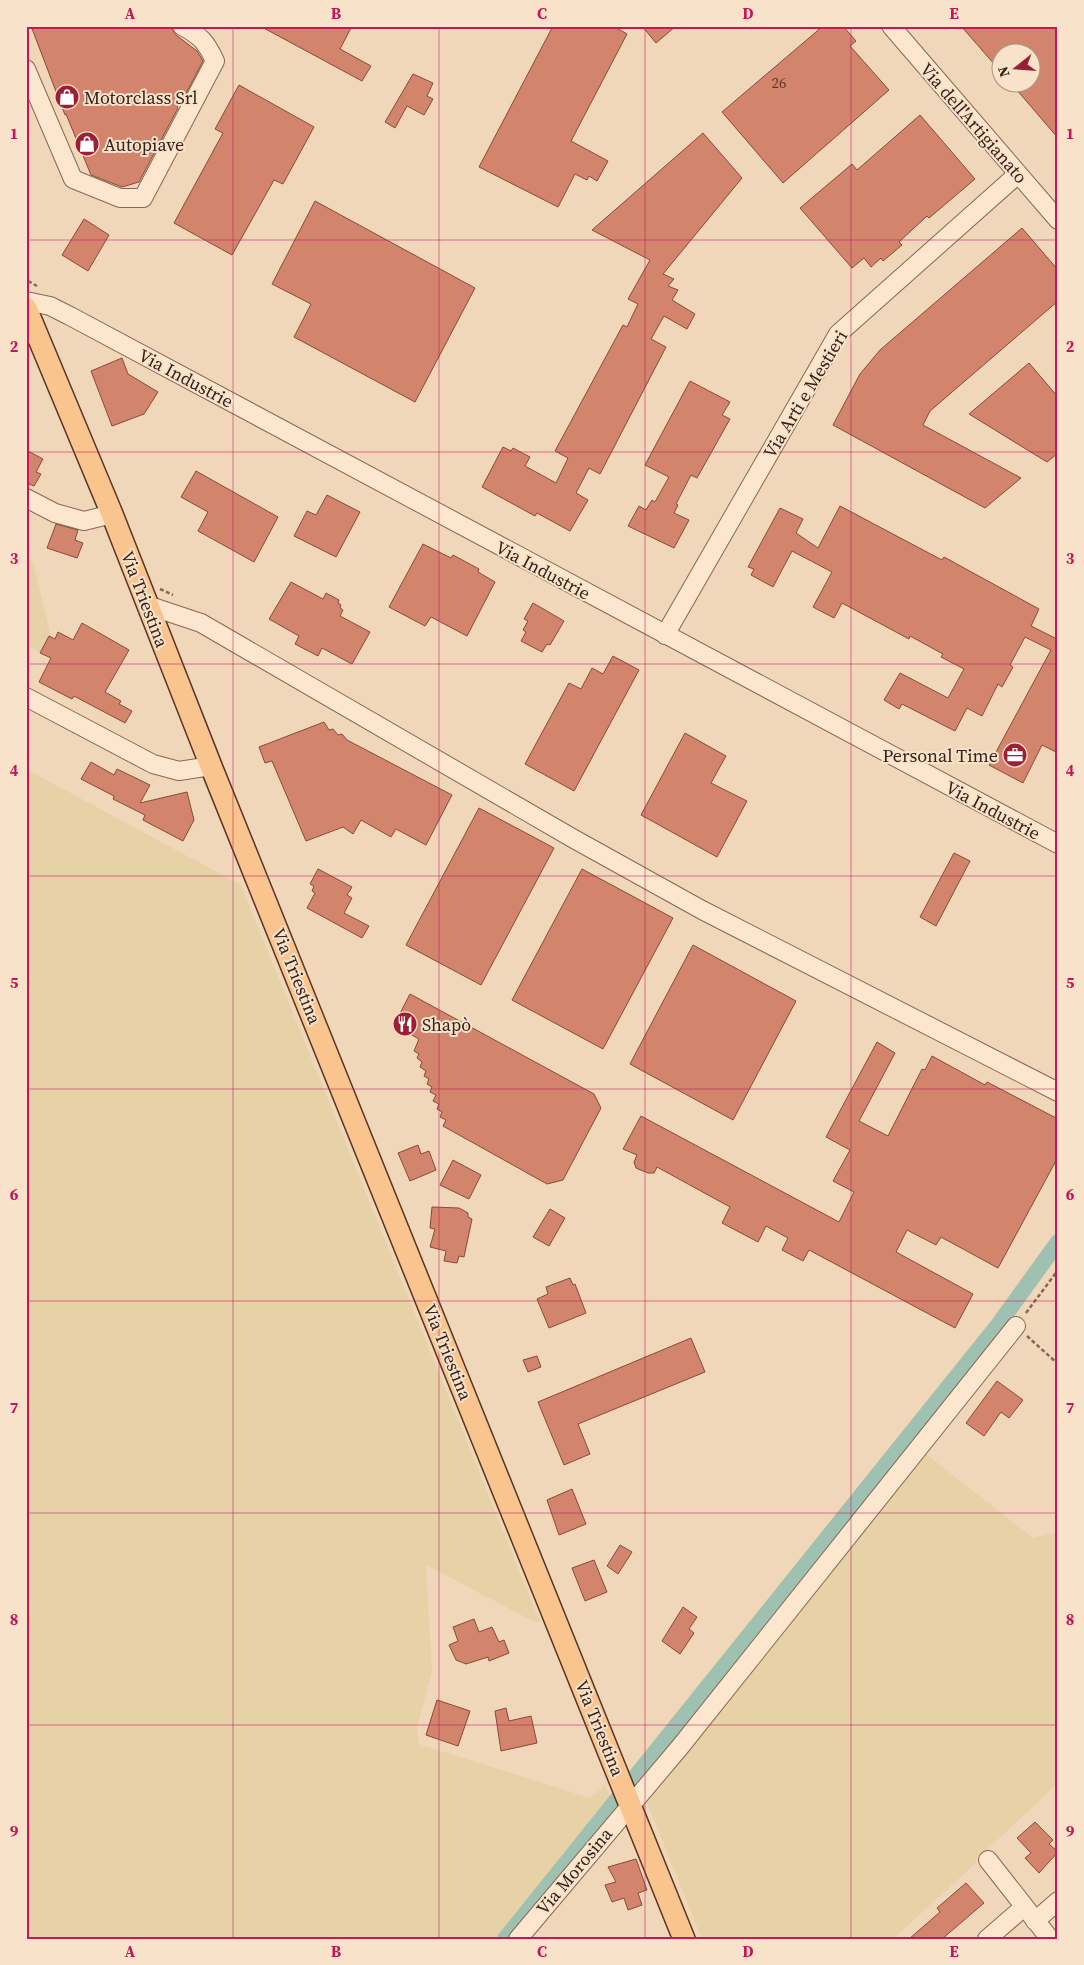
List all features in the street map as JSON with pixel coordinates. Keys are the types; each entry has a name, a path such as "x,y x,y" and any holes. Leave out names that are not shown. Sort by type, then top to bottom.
{"main road":[{"name":"Via Triestina","path":"26,308 112,514 211,766 684,1939"}],"street":[{"path":"26,69 73,179 120,198 144,198 214,61 206,43 195,32 182,26"},
{"name":"Via dell'Artigianato","path":"891,26 1058,220"},
{"name":"Via Arti e Mestieri","path":"665,635 838,334 1018,174"},
{"name":"Via Industrie","path":"26,301 50,306 70,316 1058,844"},
{"path":"26,498 55,513 84,521 112,514"},
{"path":"147,605 201,623 565,834 702,910 1058,1092"},
{"path":"26,697 153,764 179,771 211,766"},
{"name":"Via Morosina","path":"518,1939 629,1800 699,1724 1016,1326"},
{"path":"988,1860 1050,1939"},
{"path":"1036,1921 1058,1901"},
{"path":"987,1939 1024,1907"}],"path":[{"path":"1058,1270 1016,1326 1058,1364"}],"shaded area":[{"path":"26,558 33,562 57,662 26,645"},
{"path":"26,769 241,885 540,1622 535,1622 426,1565 432,1671 417,1727 419,1744 590,1798 605,1785 622,1826 530,1939 26,1939"},
{"path":"921,1450 1033,1538 1058,1532 1058,1783 975,1861 976,1863 893,1939 702,1939 643,1793"}],"building":[{"path":"31,26 170,26 176,35 197,51 203,61 180,105 177,106 178,108 139,182 122,187 91,175 65,115"},
{"path":"260,26 352,26 340,49 371,66 362,81"},
{"path":"553,26 613,26 627,34 571,141 608,161 597,181 589,176 587,180 575,174 558,207 479,167"},
{"path":"642,26 676,26 656,43"},
{"path":"823,26 843,26 856,41 850,46 889,90 783,183 722,112"},
{"path":"961,26 1058,26 1058,138 1019,92 1042,92 1042,42 992,42 992,62"},
{"path":"413,74 433,83 427,96 433,99 424,115 407,106 395,128 385,122"},
{"path":"239,85 314,127 283,184 274,180 232,255 174,223 223,133 215,129"},
{"path":"920,115 975,179 929,218 927,216 899,242 902,245 883,261 881,258 871,267 864,258 852,268 800,208 852,164 857,170"},
{"path":"703,133 742,178 663,274 674,279 668,286 678,290 672,300 695,314 687,329 664,316 651,339 666,347 600,474 589,468 576,493 588,500 570,531 537,513 535,516 482,487 503,447 511,451 513,448 530,457 525,466 556,483 568,458 555,451 623,325 627,327 638,304 628,299 650,260 592,230"},
{"path":"315,201 475,288 415,402 294,337 311,304 272,284"},
{"path":"84,219 109,235 88,271 62,255"},
{"path":"1022,228 1058,270 1058,301 930,411 923,425 1021,478 985,508 833,425 860,374 880,350"},
{"path":"122,358 128,374 158,392 144,414 112,426 91,371"},
{"path":"1029,363 1058,397 1058,453 1047,462 969,414"},
{"path":"690,381 730,402 722,415 730,419 697,478 691,475 676,504 678,505 674,513 689,520 674,548 628,526 639,506 646,510 652,500 655,502 669,477 645,465"},
{"path":"26,450 43,459 36,472 41,474 34,486 29,484 27,488"},
{"path":"196,471 278,517 254,562 198,531 208,512 181,497"},
{"path":"327,495 360,512 336,557 294,536 307,511 316,515"},
{"path":"840,506 942,560 944,557 1039,609 1031,626 1057,639 1058,637 1058,753 1042,745 1023,783 989,765 1051,650 1025,637 1010,665 1013,667 1002,687 998,684 982,716 967,708 955,731 902,704 899,709 884,700 900,673 948,698 964,669 941,657 943,654 910,636 909,639 842,603 834,618 813,607 832,572 792,551 773,587 751,575 754,569 748,567 780,508 803,519 796,533 818,548"},
{"path":"56,524 78,530 75,540 83,543 77,558 47,548"},
{"path":"423,544 451,558 453,555 479,569 478,572 495,582 467,636 431,617 425,626 389,607"},
{"path":"291,582 323,599 326,593 339,600 340,608 343,610 340,616 370,632 352,664 322,648 318,656 295,644 299,636 269,619"},
{"path":"533,603 564,621 550,645 547,644 542,652 521,641 526,632 523,630 528,621 524,619"},
{"path":"82,623 129,650 105,692 121,701 119,704 132,711 125,723 74,696 72,699 39,682 51,658 40,653 49,636 55,639 58,632 73,640"},
{"path":"613,656 639,670 574,791 525,764 569,683 581,689 592,668 603,674"},
{"path":"324,722 329,730 333,729 338,735 342,734 347,740 452,795 426,845 396,829 391,837 361,820 353,834 343,827 306,841 272,761 265,763 259,747"},
{"path":"685,733 726,756 711,783 747,801 717,857 641,815"},
{"path":"91,762 114,775 117,769 150,785 140,803 187,792 194,820 183,841 143,820 145,815 113,799 114,796 81,779"},
{"path":"479,808 554,848 481,985 406,945"},
{"path":"954,853 970,861 936,926 920,917"},
{"path":"318,869 352,887 347,895 352,898 344,913 369,926 362,938 307,908 315,893 312,891 314,886 310,884"},
{"path":"582,869 673,918 603,1049 512,1000"},
{"path":"693,945 796,1001 733,1120 630,1064"},
{"path":"410,994 594,1094 601,1108 563,1180 547,1184 443,1126 446,1120 440,1117 442,1112 437,1109 439,1104 433,1101 436,1095 430,1092 432,1087 427,1084 429,1079 424,1076 426,1071 420,1067 422,1062 417,1058 419,1054 414,1051 419,1039 394,1025"},
{"path":"877,1042 895,1053 859,1121 888,1136 922,1069 925,1070 932,1056 985,1085 987,1082 1058,1119 1058,1157 998,1268 941,1237 936,1245 907,1230 896,1252 973,1294 955,1328 809,1250 803,1261 782,1250 788,1238 766,1226 758,1242 722,1223 730,1207 657,1167 654,1173 648,1173 636,1168 634,1162 637,1155 623,1149 641,1116 839,1222 854,1192 833,1181 850,1150 826,1137"},
{"path":"418,1145 421,1154 429,1151 436,1170 410,1181 398,1153"},
{"path":"453,1160 481,1175 469,1199 440,1185"},
{"path":"432,1207 459,1208 468,1213 468,1217 472,1219 464,1257 459,1256 457,1263 444,1261 446,1251 430,1247 435,1229 430,1228"},
{"path":"550,1209 565,1218 549,1246 533,1237"},
{"path":"570,1278 573,1285 575,1284 586,1313 549,1328 537,1299 548,1294 546,1287"},
{"path":"691,1338 705,1372 578,1424 590,1454 564,1465 538,1402"},
{"path":"537,1356 541,1367 528,1372 523,1360"},
{"path":"997,1381 1023,1400 1009,1418 1001,1412 984,1436 966,1423"},
{"path":"572,1489 586,1524 559,1535 547,1500"},
{"path":"620,1545 632,1552 618,1574 607,1566"},
{"path":"594,1560 607,1592 585,1601 572,1568"},
{"path":"683,1607 697,1617 689,1629 694,1633 680,1654 662,1641"},
{"path":"474,1619 479,1632 492,1627 499,1642 504,1640 509,1653 489,1661 488,1657 466,1664 456,1660 449,1645 458,1641 453,1627"},
{"path":"437,1700 470,1711 458,1746 426,1735"},
{"path":"506,1708 509,1721 531,1716 537,1743 501,1751 495,1711"},
{"path":"1035,1822 1053,1840 1049,1844 1058,1852 1039,1873 1025,1858 1031,1853 1017,1838"},
{"path":"636,1859 647,1890 638,1893 642,1905 628,1910 624,1898 612,1902 605,1885 616,1882 608,1867"},
{"path":"966,1883 984,1903 942,1939 909,1939 940,1912 937,1908"}],"waterway":[{"path":"505,1939 998,1325 1058,1242"}],"place":[{"name":"Motorclass Srl","path":"67,97"},
{"name":"Autopiave","path":"87,144"},
{"name":"Personal Time","path":"1015,755"},
{"name":"Shapò","path":"405,1024"}]}
